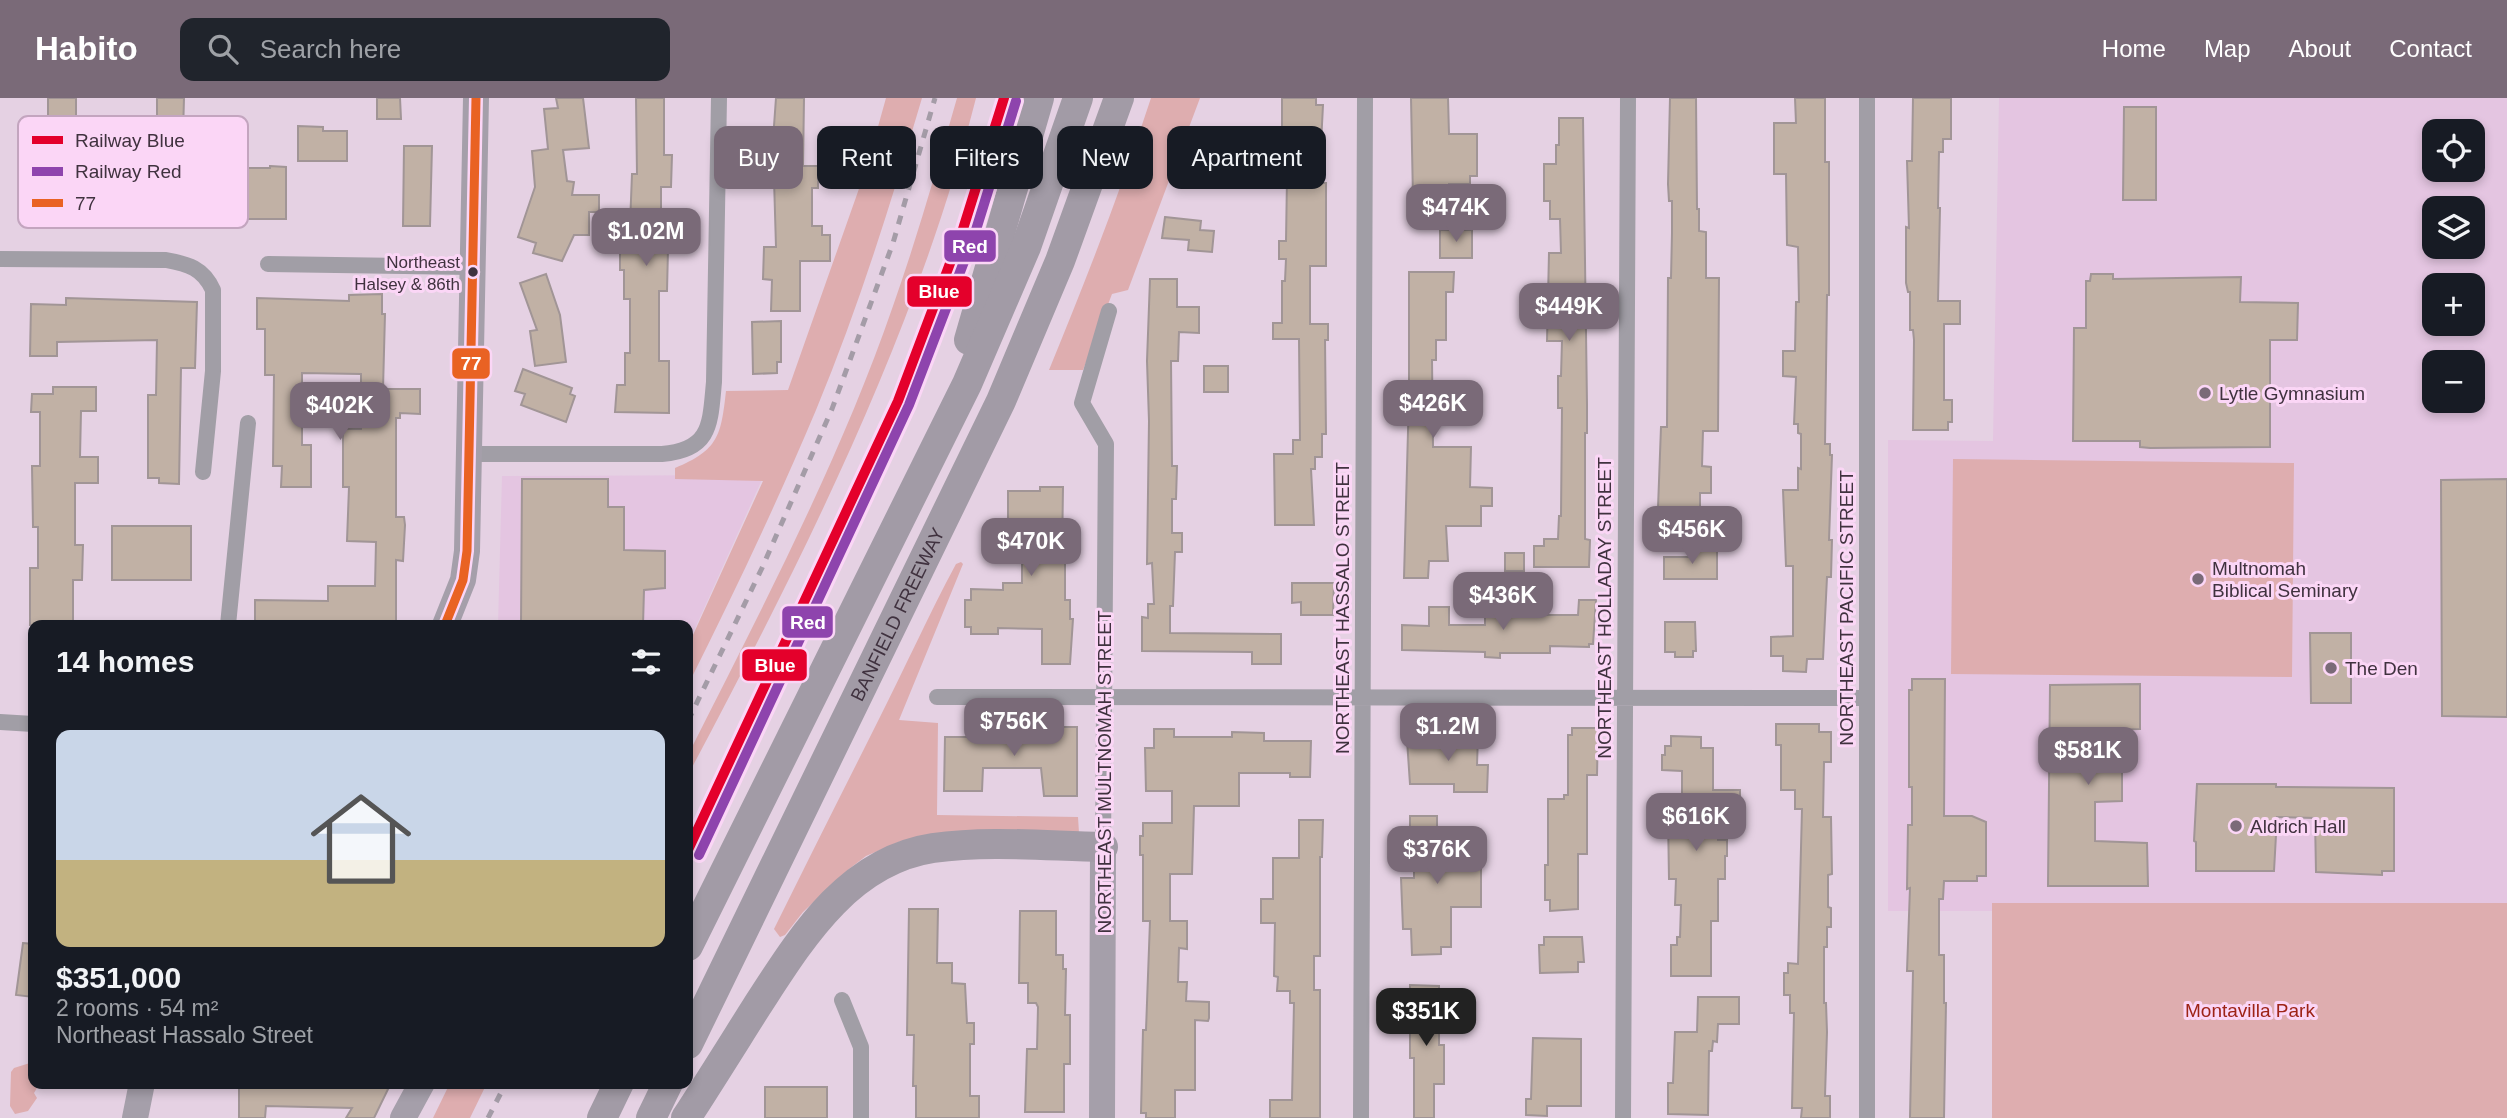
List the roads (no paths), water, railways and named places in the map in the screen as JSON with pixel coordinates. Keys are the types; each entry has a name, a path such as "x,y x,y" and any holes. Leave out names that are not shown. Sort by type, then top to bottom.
{"highway":[{"path":"940,442 1039,98"},
{"name":"BANFIELD FREEWAY","path":"693,936 940,442 1026,247 1078,98"},
{"name":"BANFIELD FREEWAY","path":"693,1034 1001,401 1060,261 1119,98"},
{"path":"685,1118 796,945 844,891 868,875 900,857 931,848 963,845 1103,847"},
{"path":"602,1118 616,1089"},
{"path":"652,1118 665,1089"}],"main road":[{"path":"447,620 461,587 467,551 476,98"},
{"name":"NORTHEAST MULTNOMAH STREET","path":"1102,1118 1103,847"},
{"path":"135,1118 141,1089"},
{"path":"403,1118 419,1089"}],"street":[{"path":"469,454 662,454 683,451 696,445 709,428 714,382 719,98"},
{"name":"NORTHEAST HASSALO STREET","path":"1361,1118 1365,98"},
{"name":"NORTHEAST HOLLADAY STREET","path":"1623,1118 1628,98"},
{"name":"NORTHEAST PACIFIC STREET","path":"1867,98 1867,1118"},
{"path":"0,260 166,260 198,269 207,278 213,290 213,371 203,472"},
{"path":"268,264 472,267"},
{"name":"NORTHEAST MULTNOMAH STREET","path":"1103,847 1106,444 1082,403 1109,311"},
{"path":"228,620 248,423"},
{"path":"937,697 1867,698"},
{"path":"0,722 28,724"},
{"path":"842,1000 861,1047 861,1118"}],"railway":[{"path":"693,711 762,568 832,409 893,243 935,98"},
{"path":"488,1118 503,1089"}],"rail line":[{"name":"Blue","path":"693,839 898,401 963,229 1004,98"},
{"name":"Red","path":"699,855 909,405 975,233 1016,101"}],"place":[{"name":"Northeast Halsey & 86th","path":"473,272"},
{"name":"Lytle Gymnasium","path":"2205,393"},
{"name":"Multnomah Biblical Seminary","path":"2198,579"},
{"name":"The Den","path":"2331,668"},
{"name":"Aldrich Hall","path":"2236,826"}],"park label":[{"name":"Montavilla Park","path":"2250,1010"}]}
